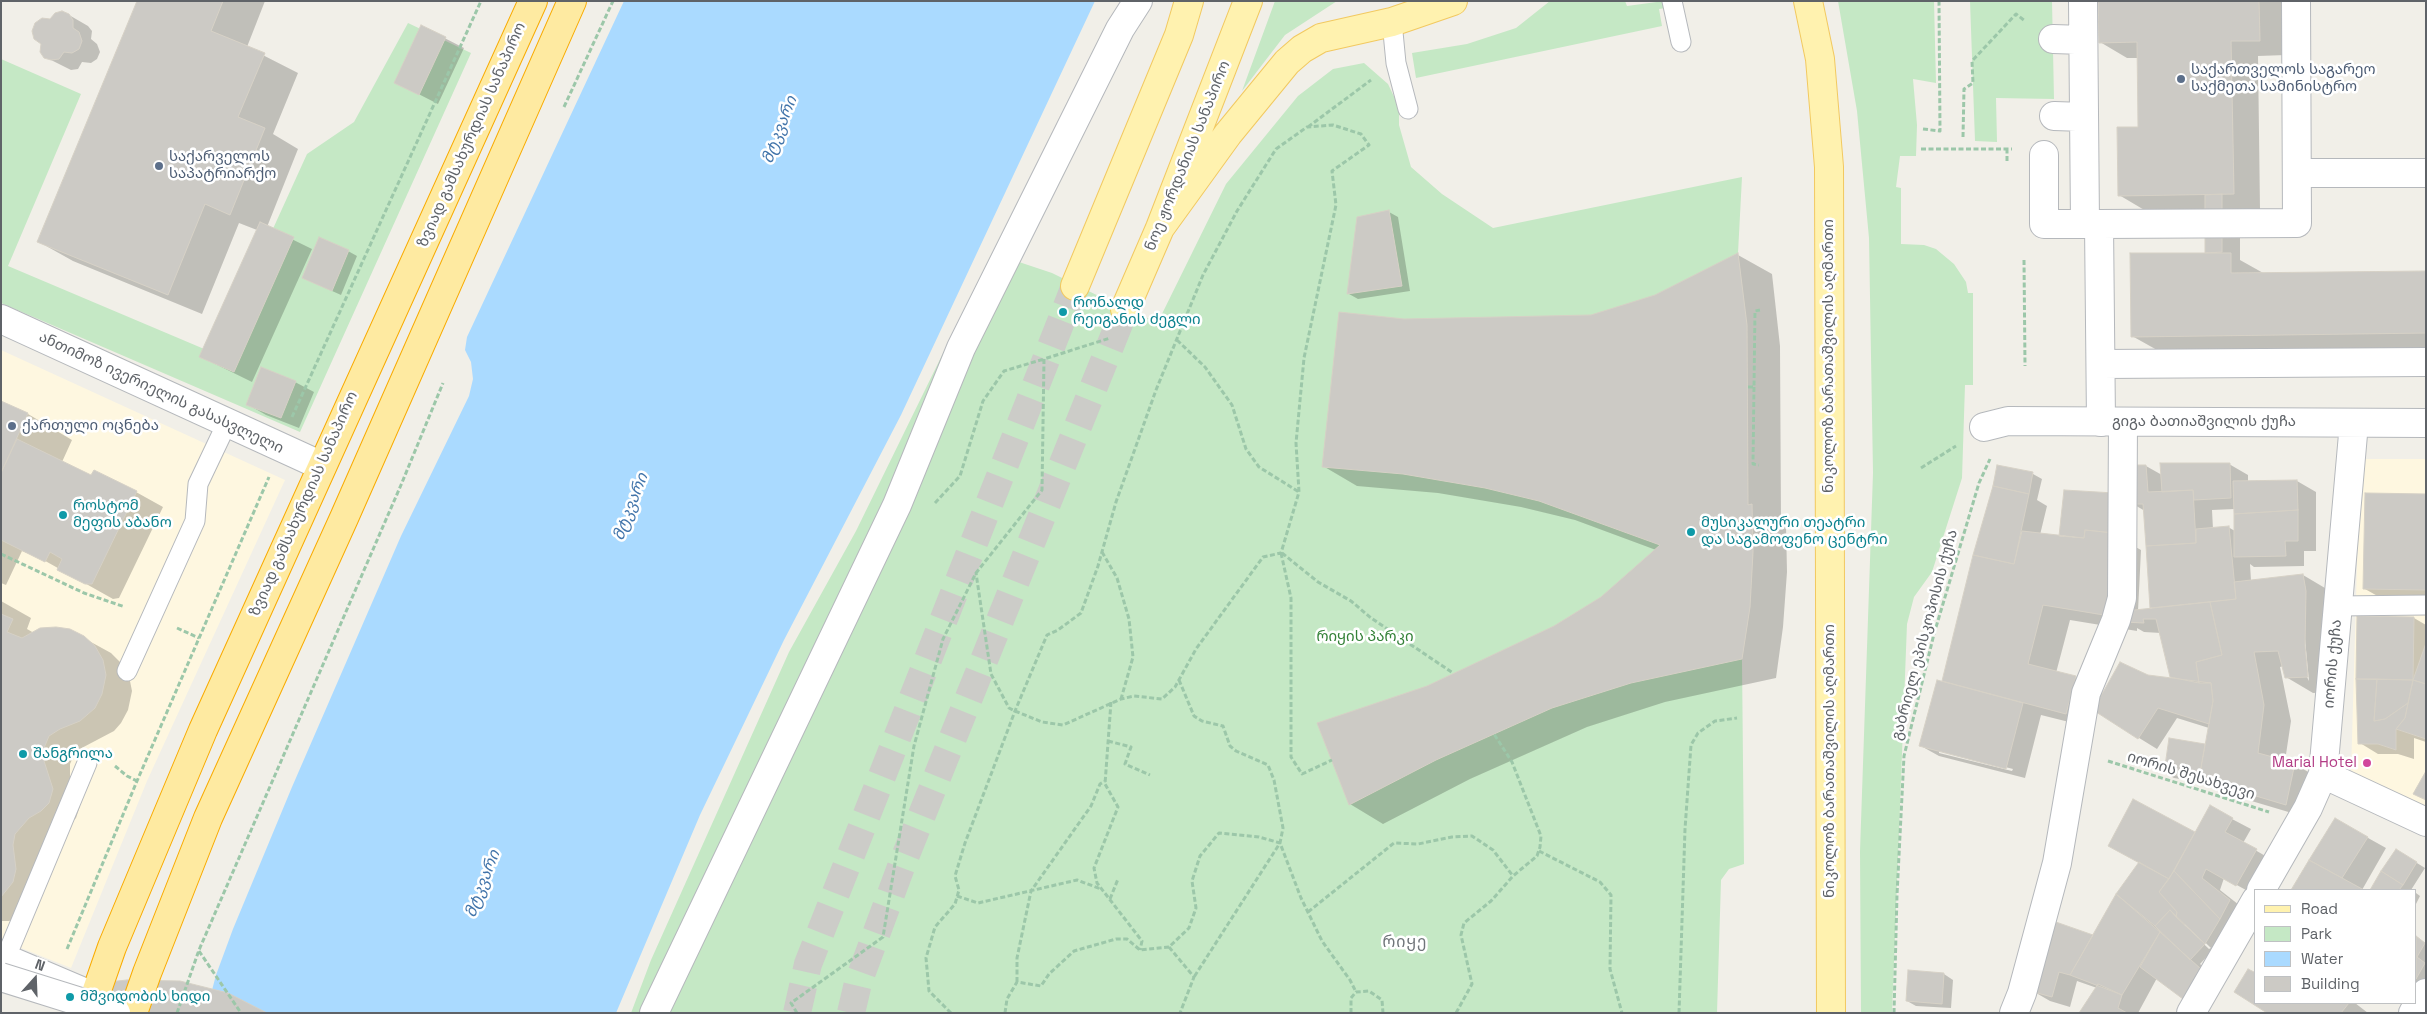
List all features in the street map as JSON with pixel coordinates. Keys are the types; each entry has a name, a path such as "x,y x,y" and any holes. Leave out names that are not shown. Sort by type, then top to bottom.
{"highway":[{"name":"ზვიად გამსახურდიას სანაპირო","path":"92,1002 147,860 199,739 532,1"},
{"path":"133,1013 147,972 208,818 344,518 572,1"}],"main road":[{"path":"1075,286 1179,36 1189,1"},
{"path":"1179,36 1207,1"},
{"name":"ნოე ჟორდანიას სანაპირო","path":"1125,309 1160,228 1248,1"},
{"path":"1160,228 1228,134 1287,62 1302,49 1320,38 1392,22 1453,1"},
{"name":"ნიკოლოზ ბარათაშვილის აღმართი","path":"1808,1 1820,59 1828,167 1831,1013"}],"street":[{"path":"654,1013 896,505 961,348 1120,29 1138,1"},
{"path":"2014,1013 2022,993 2057,863 2086,693 2116,620 2122,598 2112,422 2101,364 2084,117 2083,1"},
{"path":"2044,155 2044,224 2297,223 2296,1"},
{"path":"2053,39 2083,40"},
{"path":"2054,116 2084,117"},
{"path":"2297,173 2426,172"},
{"name":"ანთიმოზ ივერიელის გასასვლელი","path":"1,319 322,466"},
{"path":"2101,364 2426,362"},
{"name":"გიგა ბათიაშვილის ქუჩა","path":"1996,424 2112,422 2426,423"},
{"name":"იორის ქუჩა","path":"2262,889 2300,822 2323,774 2354,423"},
{"path":"2323,774 2426,822"},
{"path":"2192,1013 2254,904"},
{"path":"3,963 116,1013"},
{"path":"2413,1013 2426,993"}],"lane":[{"path":"1672,1 1680,42"},
{"path":"1392,22 1396,63 1408,109"},
{"path":"127,670 195,520 198,484 227,423"},
{"path":"2338,606 2426,605"},
{"path":"87,763 3,963 56,976 92,1002"}],"path":[{"path":"56,976 137,781 282,448 296,406 481,1"},
{"path":"561,114 613,1"},
{"path":"1923,130 1940,131 1939,1"},
{"path":"1963,137 1964,89 1973,83 1972,61 2016,14 2053,39"},
{"path":"951,1013 929,991 926,958 935,927 955,904 959,890 955,876 1015,711 1047,635 1058,630 1081,613 1102,552 1116,502 1203,275 1237,211 1276,149 1363,84 1377,76"},
{"path":"1307,127 1333,126 1362,134 1369,145 1332,171 1336,205 1304,358 1296,443 1299,492 1281,553 1290,598 1291,756 1302,774 1332,760"},
{"path":"1921,149 2044,148 2044,155"},
{"path":"2007,149 2007,161"},
{"path":"2024,260 2025,366"},
{"path":"1759,464 1753,464 1755,311 1760,310"},
{"path":"960,476 983,401 1004,371 1115,336"},
{"path":"1177,340 1205,367 1232,406 1246,449 1259,467 1299,492"},
{"path":"797,1013 791,1003 883,937 914,746 943,639 976,574 1042,490 1044,359"},
{"path":"177,1013 198,950 398,494 446,375"},
{"path":"1748,387 1754,387"},
{"path":"1921,468 1996,424"},
{"name":"გაბრიელ ეპისკოპოსის ქუჩა","path":"1894,1013 1897,895 1904,756 1934,634 1996,424"},
{"path":"1102,552 1117,578 1129,619 1133,657 1122,699"},
{"path":"1281,553 1318,582 1351,601 1371,618 1453,673"},
{"path":"976,574 992,674 1009,708 1042,722 1063,725 1111,702 1122,699 1134,696 1162,699 1175,687 1196,649 1264,557 1281,553"},
{"path":"1,554 84,593"},
{"path":"1179,680 1194,716 1202,721 1223,726 1230,746 1236,751 1268,765 1274,780 1282,828 1280,843 1194,977 1180,1013"},
{"path":"1111,702 1105,784 1118,807 1094,868 1097,883 1142,941 1140,950"},
{"path":"1679,1013 1684,829 1691,745 1698,733 1715,721 1737,718"},
{"path":"1456,1013 1472,984 1461,935 1464,923 1491,901 1513,876 1537,856 1539,851 1541,836 1512,762 1494,734"},
{"path":"1108,741 1132,747 1125,764 1150,775"},
{"name":"იორის შესახვევი","path":"2076,751 2300,822"},
{"path":"127,776 137,781"},
{"path":"1005,1013 1007,999 1017,982 1017,958 1031,891 1091,806 1100,784 1106,780"},
{"path":"1017,982 1041,986 1060,963 1074,951 1116,939 1127,939 1140,950 1169,947 1190,928 1196,908 1192,881 1200,856 1219,833 1259,837 1280,843"},
{"path":"1308,912 1394,843 1418,844 1452,837 1472,836 1493,850 1513,876"},
{"path":"1280,843 1322,941 1350,980 1356,992"},
{"path":"1539,851 1600,882 1611,895 1610,969 1622,1013"},
{"path":"1110,900 1118,879"},
{"path":"957,896 978,903 1077,880 1102,889"},
{"path":"1169,947 1194,977"},
{"path":"198,950 241,1013"},
{"path":"1351,1013 1351,998 1356,992 1369,991 1382,1000 1383,1013"}],"shaded area":[{"path":"1,350 285,480 147,781 71,968 1,940"},
{"path":"2360,459 2426,459 2426,810 2351,774"}],"green space":[{"path":"1275,1 1337,1 1285,35 1242,91"},
{"path":"1550,1 1625,1 1627,6 1664,1 1666,8 1659,9 1662,26 1416,78 1412,53 1467,44 1516,28"},
{"path":"1838,1 1934,1 1936,83 1913,79 1917,125 1916,156 1900,156 1896,187 1901,188 1901,244 1924,245 1936,249 1954,264 1966,282 1968,293 1973,293 1973,385 1965,385 1962,478 1932,572 1914,597 1907,624 1892,1013 1861,1013 1860,851 1873,473 1869,238 1857,111"},
{"path":"1970,1 2052,1 2054,99 1996,98 1997,142 1975,141"},
{"path":"408,23 471,53 300,432 1,303 1,59 81,94 8,266 216,354 307,154 354,122"},
{"name":"რიყის პარკი","path":"1364,63 1388,84 1399,107 1399,125 1411,167 1442,194 1493,228 1742,177 1738,253 1744,864 1729,869 1721,880 1717,1013 631,1013 651,960 789,652 856,531 992,253 1052,273 1125,309 1158,322 1226,184 1298,96 1333,69"}],"water":[{"name":"მტკვარი","path":"624,1 1095,1 901,415 784,640 700,815 616,1013 206,1013 216,975 233,929 292,787 401,536 469,396 473,379 471,362 465,350 467,337"}],"building":[{"name":"საქარველოს საპატრიარქო","path":"137,1 223,1 211,31 265,53 238,117 265,128 230,215 205,204 168,295 37,242"},
{"path":"2098,1 2259,1 2260,41 2231,41 2234,194 2118,196 2117,127 2138,127 2137,42 2099,43"},
{"path":"62,11 69,14 73,20 73,28 79,32 82,41 79,49 72,53 64,52 59,59 51,60 44,58 40,52 41,44 34,39 32,31 35,23 42,18 50,19 55,13"},
{"path":"421,25 446,37 419,95 394,83"},
{"path":"2222,194 2222,252 2205,253 2205,195"},
{"path":"1389,210 1402,286 1347,294 1357,217"},
{"path":"260,222 294,237 234,372 199,357"},
{"path":"319,237 349,250 332,291 302,278"},
{"name":"მუსიკალური თეატრი და საგამოფენო ცენტრი","path":"1738,253 1747,325 1748,505 1752,504 1753,552 1750,607 1742,659 1631,683 1552,708 1436,760 1349,805 1317,723 1427,686 1554,626 1601,597 1660,545 1539,501 1485,488 1403,474 1322,467 1339,312 1404,319 1591,315 1655,295"},
{"path":"2130,253 2231,253 2231,273 2426,271 2426,333 2131,337"},
{"path":"261,367 296,381 281,418 246,405"},
{"name":"ქართული ოცნება","path":"1,401 28,413 1,473"},
{"name":"როსტომ მეფის აბანო","path":"17,439 91,475 94,470 137,491 92,584 85,584 57,570 62,559 50,552 45,562 1,540 1,473"},
{"path":"2160,463 2230,463 2231,498 2194,500 2193,490 2162,492"},
{"path":"1997,465 2033,472 2029,494 1993,486"},
{"path":"2129,465 2146,465 2148,492 2193,490 2196,543 2146,546 2143,504 2132,504"},
{"path":"2297,480 2298,510 2234,514 2233,481"},
{"path":"1993,486 2029,494 2014,564 1973,555"},
{"path":"2064,490 2114,493 2114,533 2085,530 2084,538 2059,536"},
{"path":"2365,493 2426,494 2426,590 2363,589"},
{"path":"2298,510 2298,541 2285,541 2286,556 2234,557 2234,514"},
{"path":"2229,526 2236,599 2150,608 2146,546 2196,543 2196,529"},
{"path":"2085,530 2114,533 2110,616 2043,605 2028,664 2076,676 2066,714 1942,681 1973,555 2014,564 2022,531 2084,538"},
{"path":"2303,574 2306,591 2305,645 2308,677 2285,678 2278,651 2254,652 2264,705 2258,753 2295,763 2286,805 2199,779 2213,701 2211,683 2199,683 2196,662 2222,655 2210,602 2236,599 2234,582"},
{"path":"2210,602 2222,655 2196,662 2199,683 2170,677 2156,619 2143,619 2144,623 2124,622 2125,611"},
{"name":"შანგრილა","path":"1,614 13,619 7,632 22,638 40,628 56,627 70,629 84,636 95,646 103,660 106,675 102,694 95,708 80,721 60,729 49,736 44,748 44,761 53,789 49,803 41,811 29,818 15,834 13,845 16,869 13,882 1,897"},
{"path":"2357,616 2414,617 2413,680 2356,679"},
{"path":"2426,643 2426,684 2413,680"},
{"path":"2120,662 2148,675 2211,683 2213,701 2209,724 2158,708 2138,739 2093,710"},
{"path":"2356,679 2377,679 2374,721 2385,719 2408,703 2405,718 2396,729 2396,750 2378,744 2358,744"},
{"path":"2377,679 2413,680 2408,703 2385,719 2374,721"},
{"path":"1937,680 2023,703 2006,769 1919,746"},
{"path":"2413,680 2426,684 2426,739 2396,729 2405,718"},
{"path":"2169,738 2205,744 2199,779 2164,773"},
{"path":"2426,771 2426,800 2413,794"},
{"path":"2133,799 2195,832 2169,879 2108,846"},
{"path":"2210,805 2233,818 2225,832 2257,849 2236,886 2206,869 2202,878 2230,900 2220,919 2174,871"},
{"path":"2335,818 2368,837 2342,878 2309,860"},
{"path":"2396,849 2417,862 2403,885 2381,871"},
{"path":"2309,860 2362,889 2292,889"},
{"path":"2139,862 2169,879 2159,892 2177,912 2176,917 2170,910 2155,926 2116,894"},
{"path":"2174,871 2220,919 2205,944 2176,917 2177,912 2159,892"},
{"path":"2381,871 2403,885 2400,889 2371,889"},
{"path":"2116,894 2160,932 2122,995 2070,975"},
{"path":"2170,910 2205,944 2190,960 2155,926"},
{"path":"2053,921 2093,935 2070,975 2059,972 2052,997 2030,991"},
{"path":"2160,932 2201,969 2183,999 2140,967"},
{"path":"2417,937 2425,943 2417,957"},
{"path":"2417,957 2425,963 2417,977"},
{"path":"2248,969 2254,972 2254,1004 2348,1004 2341,1013 2267,1013 2234,992"},
{"path":"1908,970 1944,973 1942,1004 1906,1001"},
{"path":"127,980 180,981 228,993 267,1013 73,1013 89,984"},
{"path":"2098,984 2122,995 2118,1008 2127,1013 2079,1013"}],"tunnel":[{"path":"797,1013 808,964 1075,286"},
{"path":"851,1013 858,983 901,867 1125,309"}],"place":[{"name":"საქართველოს საგარეო საქმეთა სამინისტრო","path":"2181,79"},
{"name":"საქარველოს საპატრიარქო","path":"159,166"},
{"name":"რონალდ რეიგანის ძეგლი","path":"1063,312"},
{"name":"ქართული ოცნება","path":"12,426"},
{"name":"როსტომ მეფის აბანო","path":"63,515"},
{"name":"მუსიკალური თეატრი და საგამოფენო ცენტრი","path":"1691,532"},
{"name":"შანგრილა","path":"23,754"},
{"name":"Marial Hotel","path":"2367,763"},
{"name":"მშვიდობის ხიდი","path":"70,997"}],"district":[{"name":"რიყე","path":"1405,943"}]}
